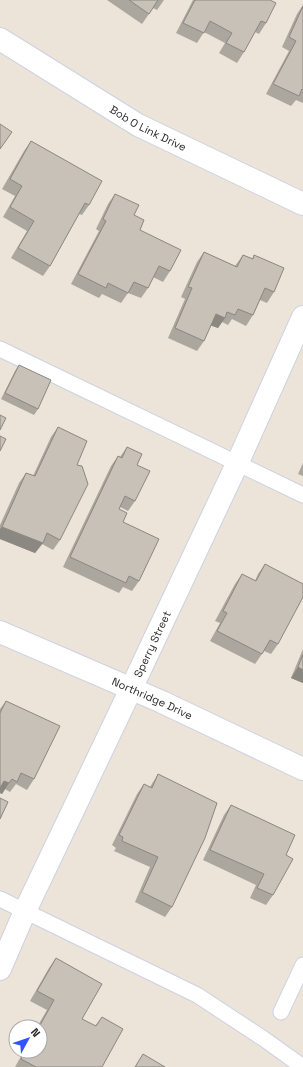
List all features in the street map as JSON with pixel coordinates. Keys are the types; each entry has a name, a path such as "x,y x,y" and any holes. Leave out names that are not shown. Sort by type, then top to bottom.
{"street":[{"name":"Bob O Link Drive","path":"0,39 138,125 303,204"},
{"name":"Sperry Street","path":"0,969 25,911 237,464 303,317"},
{"name":"Northridge Drive","path":"0,632 162,702 303,769"}],"lane":[{"path":"0,349 303,495"},
{"path":"0,899 197,995 264,1039 303,1067"},
{"path":"281,1012 303,965"}],"building":[{"path":"129,0 158,0 149,14"},
{"path":"195,0 270,0 276,3 266,23 261,21 244,52 226,43 232,33 210,21 204,33 183,23"},
{"path":"303,6 303,90 302,89 299,96 273,84 296,41 289,37"},
{"path":"0,124 12,132 0,149"},
{"path":"31,141 102,181 89,205 85,203 50,266 18,248 34,221 10,207 22,186 10,179"},
{"path":"115,194 139,205 134,215 144,220 140,230 181,250 170,271 159,266 148,288 134,282 128,293 108,283 106,288 78,274 106,221 103,219"},
{"path":"204,252 237,267 243,255 253,259 254,255 284,268 274,292 265,288 253,315 238,309 235,315 227,312 225,318 216,314 204,341 175,328 192,288 188,287"},
{"path":"19,365 51,380 38,409 5,393"},
{"path":"0,415 6,418 0,430"},
{"path":"58,427 87,441 77,465 82,466 88,484 60,540 47,533 43,543 2,527 26,473 35,476"},
{"path":"0,436 6,439 0,451"},
{"path":"127,447 142,454 137,465 150,471 135,501 125,496 119,509 127,513 123,522 159,539 139,581 129,576 126,583 70,557 118,456 122,458"},
{"path":"265,564 303,584 303,597 278,644 270,640 262,654 217,631 227,613 223,611 242,574 256,581"},
{"path":"303,655 303,670 298,667"},
{"path":"6,701 60,726 34,779 21,773 17,782 12,779 9,783 4,781 0,788 0,713"},
{"path":"158,774 217,803 205,838 172,907 142,892 158,857 122,841 123,837 119,835 144,784 152,788"},
{"path":"0,798 8,802 0,819"},
{"path":"231,805 295,835 286,855 293,859 273,895 257,888 264,874 210,850"},
{"path":"56,958 102,984 82,1019 96,1026 102,1017 123,1029 102,1067 36,1067 21,1059 48,1059 48,1019 43,1019 54,1000 37,991"},
{"path":"143,1054 165,1067 135,1067"}]}
